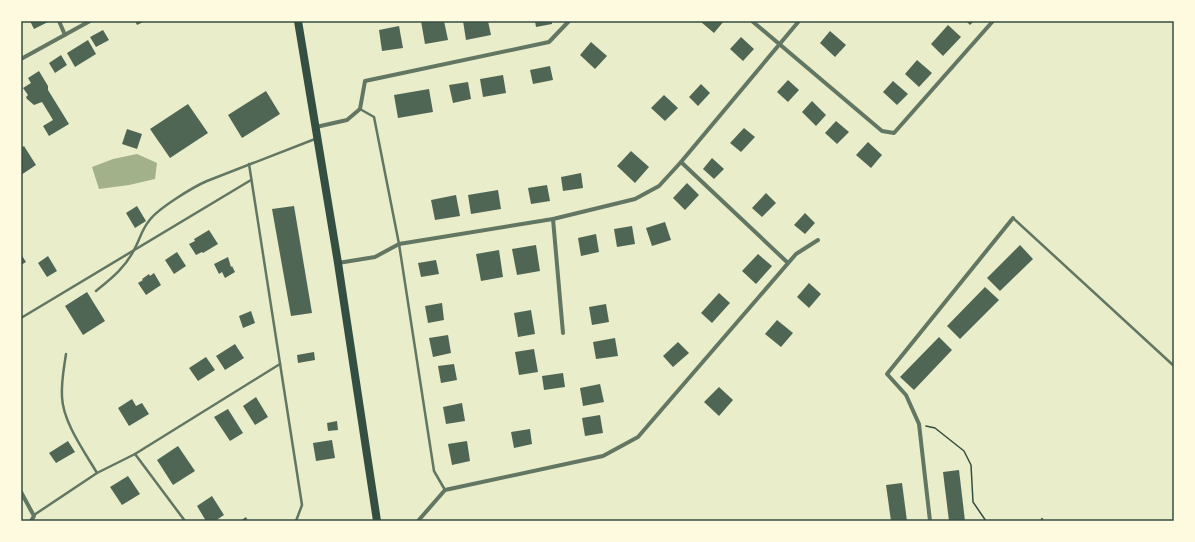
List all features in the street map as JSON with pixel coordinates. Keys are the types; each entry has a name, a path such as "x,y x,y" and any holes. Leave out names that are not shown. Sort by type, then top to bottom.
{"main road":[{"path":"298,21 338,263 377,521"}],"street":[{"path":"59,21 65,35"},
{"path":"21,59 90,21"},
{"path":"316,127 347,120 360,109 365,81 549,42 569,21"},
{"path":"752,21 882,131 894,133 993,21"},
{"path":"338,263 375,257 398,244 553,219 635,199 659,186 681,162 799,21"},
{"path":"681,162 788,263"},
{"path":"930,521 919,424 906,396 887,374 1013,218"},
{"path":"553,219 563,333"},
{"path":"418,521 445,490 603,456 638,437 796,254 818,240"},
{"path":"21,492 34,516 31,521"}],"lane":[{"path":"360,109 374,117 398,244 434,471 445,490"},
{"path":"96,291 119,273 135,249 145,226 155,214 198,185 317,138"},
{"path":"249,164 302,506 296,521"},
{"path":"21,318 251,180"},
{"path":"1013,218 1174,366"},
{"path":"66,354 61,383 63,409 66,418 97,472"},
{"path":"34,516 97,472 135,454 280,364"},
{"path":"135,454 185,521"}],"path":[{"path":"919,424 935,428 964,451 971,465 973,502 986,521"}],"shaded area":[{"path":"137,154 157,163 155,179 129,185 99,189 92,167 113,159"}],"building":[{"path":"30,21 48,21 48,22 34,29"},
{"path":"135,21 145,21 137,25"},
{"path":"421,21 444,21 448,40 425,44"},
{"path":"463,21 488,21 491,35 466,40"},
{"path":"535,21 552,21 552,24 536,27"},
{"path":"724,21 714,33 701,22"},
{"path":"966,21 974,21 970,25"},
{"path":"948,25 961,37 943,56 931,44"},
{"path":"399,26 403,48 382,51 379,30"},
{"path":"103,30 109,40 96,47 90,37"},
{"path":"830,31 846,45 835,57 820,43"},
{"path":"741,37 754,49 743,61 730,49"},
{"path":"88,40 96,54 75,67 67,53"},
{"path":"591,42 607,56 595,69 580,55"},
{"path":"61,55 67,65 55,73 49,63"},
{"path":"917,60 932,73 919,87 905,74"},
{"path":"550,66 553,80 533,84 530,70"},
{"path":"39,71 48,86 48,90 69,124 49,136 43,126 53,120 42,102 34,105 27,99 26,97 28,95 23,88 31,83 28,78"},
{"path":"503,75 506,93 483,97 480,79"},
{"path":"788,80 799,90 788,102 777,92"},
{"path":"893,81 908,94 897,105 883,92"},
{"path":"468,82 471,99 453,103 449,85"},
{"path":"701,84 710,93 698,106 689,97"},
{"path":"429,89 433,112 398,118 394,95"},
{"path":"266,91 280,114 242,138 228,115"},
{"path":"664,95 678,108 665,121 651,108"},
{"path":"812,101 826,115 816,126 802,112"},
{"path":"188,104 208,133 170,158 150,129"},
{"path":"836,121 849,132 837,144 825,133"},
{"path":"744,128 755,137 741,152 730,143"},
{"path":"127,129 142,134 137,149 122,144"},
{"path":"868,142 882,155 871,168 856,155"},
{"path":"24,146 36,165 21,175 21,148"},
{"path":"631,151 649,167 635,183 617,166"},
{"path":"712,158 724,169 714,179 703,169"},
{"path":"581,173 583,188 563,191 561,177"},
{"path":"687,183 699,195 685,210 673,198"},
{"path":"547,185 550,201 531,204 528,188"},
{"path":"498,190 501,209 471,214 468,195"},
{"path":"766,193 776,203 762,217 752,208"},
{"path":"456,195 460,216 435,220 431,200"},
{"path":"137,206 146,221 135,228 126,213"},
{"path":"294,206 312,313 291,316 272,209"},
{"path":"805,213 815,223 805,234 794,225"},
{"path":"665,222 671,240 652,246 646,228"},
{"path":"632,226 635,244 617,247 614,229"},
{"path":"209,230 218,244 203,253 202,252 196,255 189,244 195,241 194,239"},
{"path":"596,234 599,252 581,256 578,238"},
{"path":"536,245 540,271 517,275 512,249"},
{"path":"1020,245 1033,259 1000,291 987,278"},
{"path":"499,250 503,277 481,281 476,254"},
{"path":"177,252 186,266 174,274 165,260"},
{"path":"21,254 26,262 21,265"},
{"path":"758,254 772,266 756,284 742,271"},
{"path":"48,256 57,271 47,277 38,263"},
{"path":"228,257 231,267 232,266 235,272 225,278 222,272 219,274 214,264"},
{"path":"436,260 439,274 421,277 418,263"},
{"path":"154,273 161,285 146,295 138,283 149,274 150,276"},
{"path":"809,283 821,294 809,308 797,297"},
{"path":"985,287 999,300 960,339 947,326"},
{"path":"87,292 105,321 83,335 65,306"},
{"path":"719,293 730,303 712,323 701,313"},
{"path":"442,303 444,320 428,323 425,306"},
{"path":"606,304 609,322 592,325 589,307"},
{"path":"531,310 535,334 518,337 514,313"},
{"path":"251,311 255,323 243,328 239,316"},
{"path":"777,320 793,333 781,347 765,334"},
{"path":"448,335 451,353 433,357 429,338"},
{"path":"939,337 952,350 914,390 900,377"},
{"path":"615,338 618,356 596,359 593,342"},
{"path":"678,342 689,353 673,367 663,356"},
{"path":"235,344 244,358 225,370 216,356"},
{"path":"534,349 538,372 519,375 515,352"},
{"path":"314,352 315,360 298,363 297,355"},
{"path":"206,357 215,370 198,381 189,368"},
{"path":"454,364 457,380 441,383 438,366"},
{"path":"563,373 565,387 544,390 542,376"},
{"path":"600,384 604,402 583,406 580,388"},
{"path":"719,387 733,400 719,416 704,402"},
{"path":"256,397 268,417 255,425 243,406"},
{"path":"132,399 136,406 142,403 149,414 129,426 118,408"},
{"path":"462,403 465,421 446,424 443,407"},
{"path":"228,409 243,433 230,441 214,417"},
{"path":"600,415 603,433 585,436 582,418"},
{"path":"337,421 338,430 328,431 327,423"},
{"path":"530,429 532,444 514,448 511,432"},
{"path":"332,440 335,458 316,461 313,443"},
{"path":"68,441 75,452 56,463 49,453"},
{"path":"467,441 470,461 452,465 448,444"},
{"path":"178,446 195,471 173,485 157,460"},
{"path":"959,470 965,521 949,521 943,472"},
{"path":"128,476 140,494 122,505 110,487"},
{"path":"902,483 907,521 891,521 886,485"},
{"path":"212,496 224,515 215,521 206,521 197,506"},
{"path":"246,517 248,521 240,521"}]}
